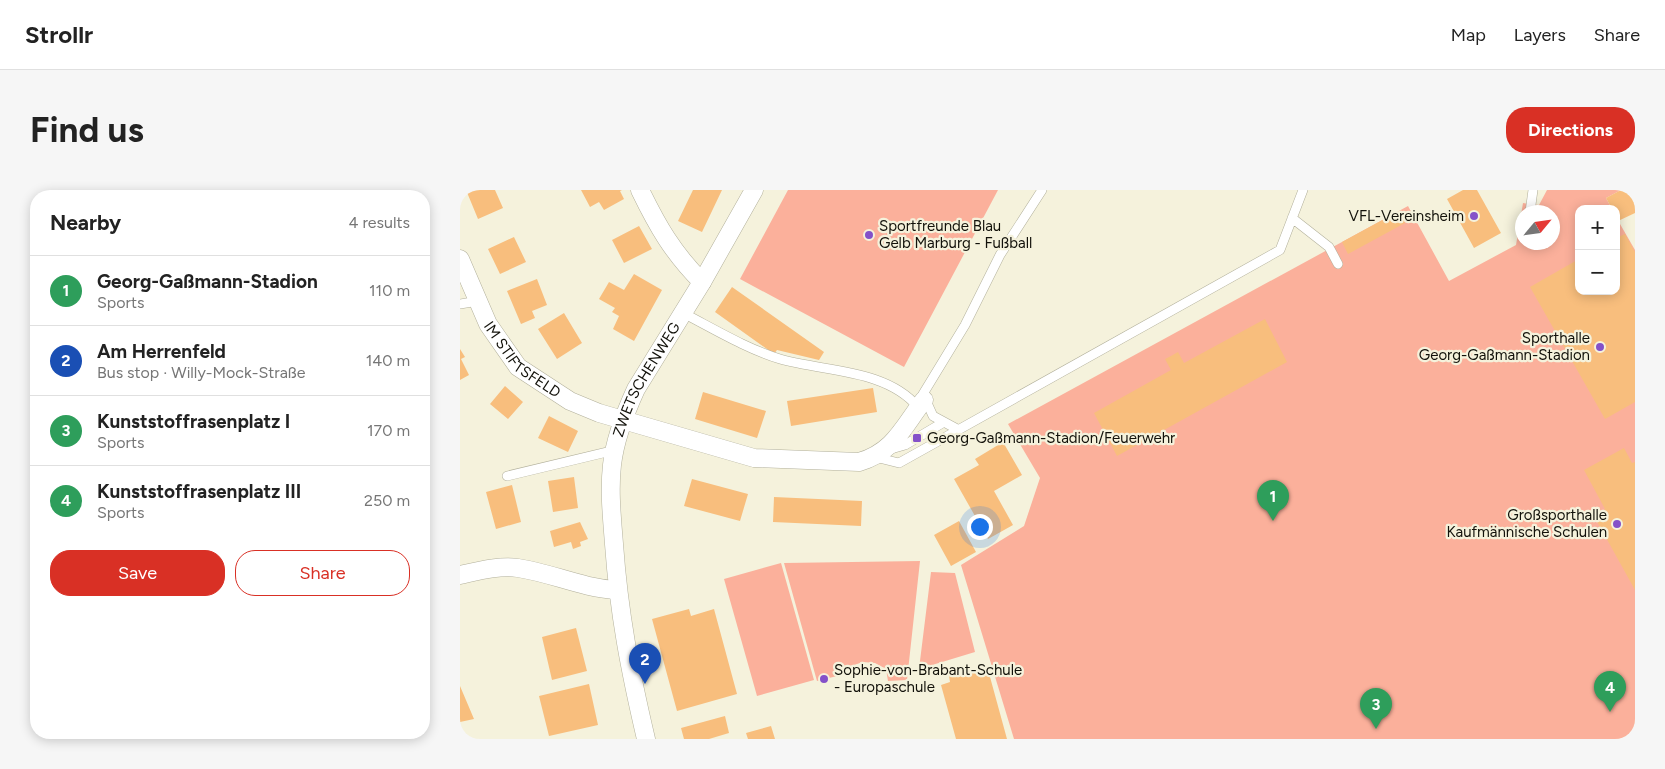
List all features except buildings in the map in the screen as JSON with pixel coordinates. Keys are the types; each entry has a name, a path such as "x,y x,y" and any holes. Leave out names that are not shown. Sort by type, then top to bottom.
{"street":[{"path":"640,190 670,248 702,282"},
{"name":"ZWETSCHENWEG","path":"646,739 626,652 617,590 611,507 615,450 623,420 646,370 702,282 754,190"},
{"name":"IM STIFTSFELD","path":"460,259 488,324 518,367 570,401 599,413 754,458 859,462 881,454"},
{"path":"881,454 921,403"},
{"path":"460,575 484,570 517,568 587,587 617,590"}],"lane":[{"path":"921,403 923,394 965,326 1000,255 1042,190"},
{"path":"881,454 898,463 1280,250 1303,190"},
{"path":"1531,205 1533,190"},
{"path":"1292,218 1329,247 1338,264"},
{"path":"460,304 478,301"},
{"path":"683,313 779,358 879,380 908,394 921,403 933,416 957,429"},
{"path":"881,454 905,445 944,422"},
{"path":"507,476 615,450"}],"shaded area":[{"name":"Sportfreunde Blau Gelb Marburg - Fußball","path":"788,190 998,190 904,367 740,279"},
{"path":"1547,190 1621,190 1606,198 1610,205 1575,205 1575,295 1620,295 1620,224 1635,250 1635,739 1014,739 961,565 1024,526 1040,478 1008,424 1408,206 1449,281 1515,246 1515,250 1560,250 1560,205 1539,205"},
{"path":"1523,203 1539,205 1523,205"},
{"path":"920,561 907,680 888,681 886,669 875,663 863,662 848,667 837,676 817,681 784,563"},
{"path":"781,563 814,680 757,696 724,579"},
{"path":"931,572 955,573 975,652 919,669"}],"place":[{"name":"VFL-Vereinsheim","path":"1474,216"},
{"name":"Sportfreunde Blau Gelb Marburg - Fußball","path":"869,235"},
{"name":"Sporthalle Georg-Gaßmann-Stadion","path":"1600,347"},
{"name":"Georg-Gaßmann-Stadion/Feuerwehr","path":"917,438"},
{"name":"Georg-Gaßmann-Stadion","path":"1273,521"},
{"name":"Großsporthalle Kaufmännische Schulen","path":"1617,524"},
{"name":"Sophie-von-Brabant-Schule - Europaschule","path":"824,679"},
{"name":"Am Herrenfeld","path":"645,684"},
{"name":"Kunststoffrasenplatz III","path":"1610,712"},
{"name":"Kunststoffrasenplatz I","path":"1376,729"}]}
